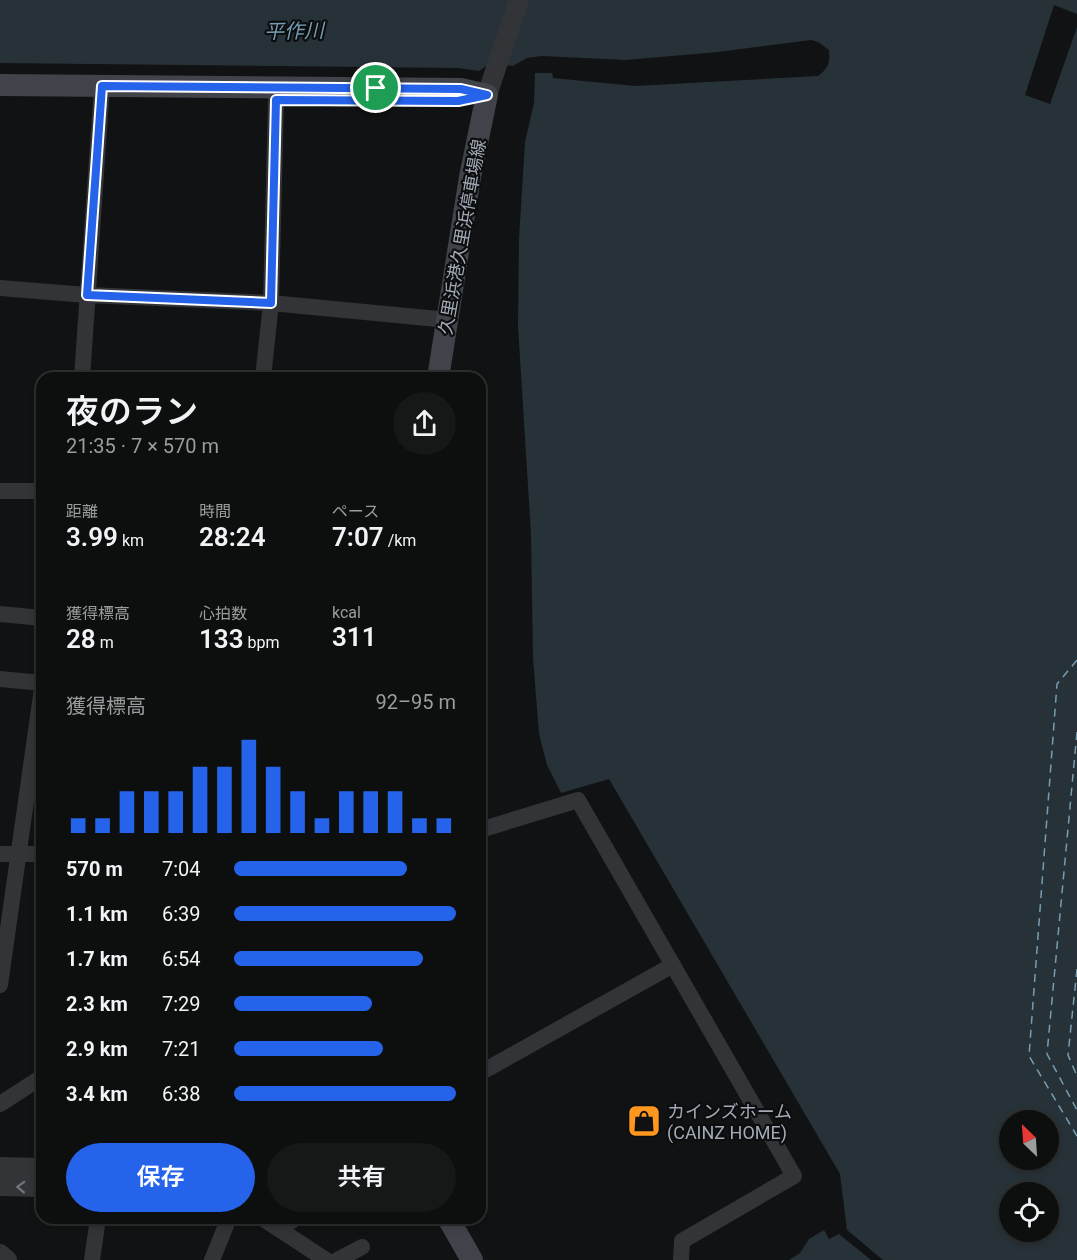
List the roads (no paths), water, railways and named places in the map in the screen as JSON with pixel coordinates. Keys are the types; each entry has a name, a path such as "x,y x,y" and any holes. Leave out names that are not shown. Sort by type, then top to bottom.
{"main road":[{"path":"0,85 276,100 458,101 490,85"},
{"path":"0,97 101,92 461,89 490,85"},
{"name":"久里浜港久里浜停車場線","path":"439,372 470,177 490,85"},
{"path":"451,1224 468,1259"}],"street":[{"path":"490,85 519,0"},
{"path":"82,372 101,92"},
{"path":"264,372 271,303 276,100"},
{"path":"0,288 87,295 271,303 448,320"},
{"path":"0,491 36,491"},
{"path":"0,614 36,617"},
{"path":"0,679 36,682"},
{"path":"0,984 36,730"},
{"path":"486,828 578,800 794,1176 682,1241 681,1260"},
{"path":"0,854 36,854"},
{"path":"486,1070 673,965"},
{"path":"0,1104 36,1081"},
{"path":"0,1167 36,1168"},
{"path":"0,1186 36,1187"},
{"path":"92,1260 97,1224"},
{"path":"212,1260 227,1224"},
{"path":"271,1224 326,1260"},
{"path":"279,1229 287,1224"},
{"path":"337,1260 362,1247"},
{"path":"0,1254 7,1260"}],"water":[{"name":"平作川","path":"0,0 1077,0 1077,1260 883,1260 847,1230 840,1174 609,779 561,793 547,765 539,734 533,658 531,534 518,326 519,239 525,142 534,103 535,73 552,73 553,78 635,86 818,76 828,65 829,50 811,40 718,52 626,60 542,56 527,58 513,66 489,64 479,71 458,68 0,63"},
{"path":"824,1230 829,1239 839,1234 871,1260 789,1260 800,1253 809,1239"}],"place":[{"name":"カインズホーム (CAINZ HOME)","path":"644,1121"}]}
